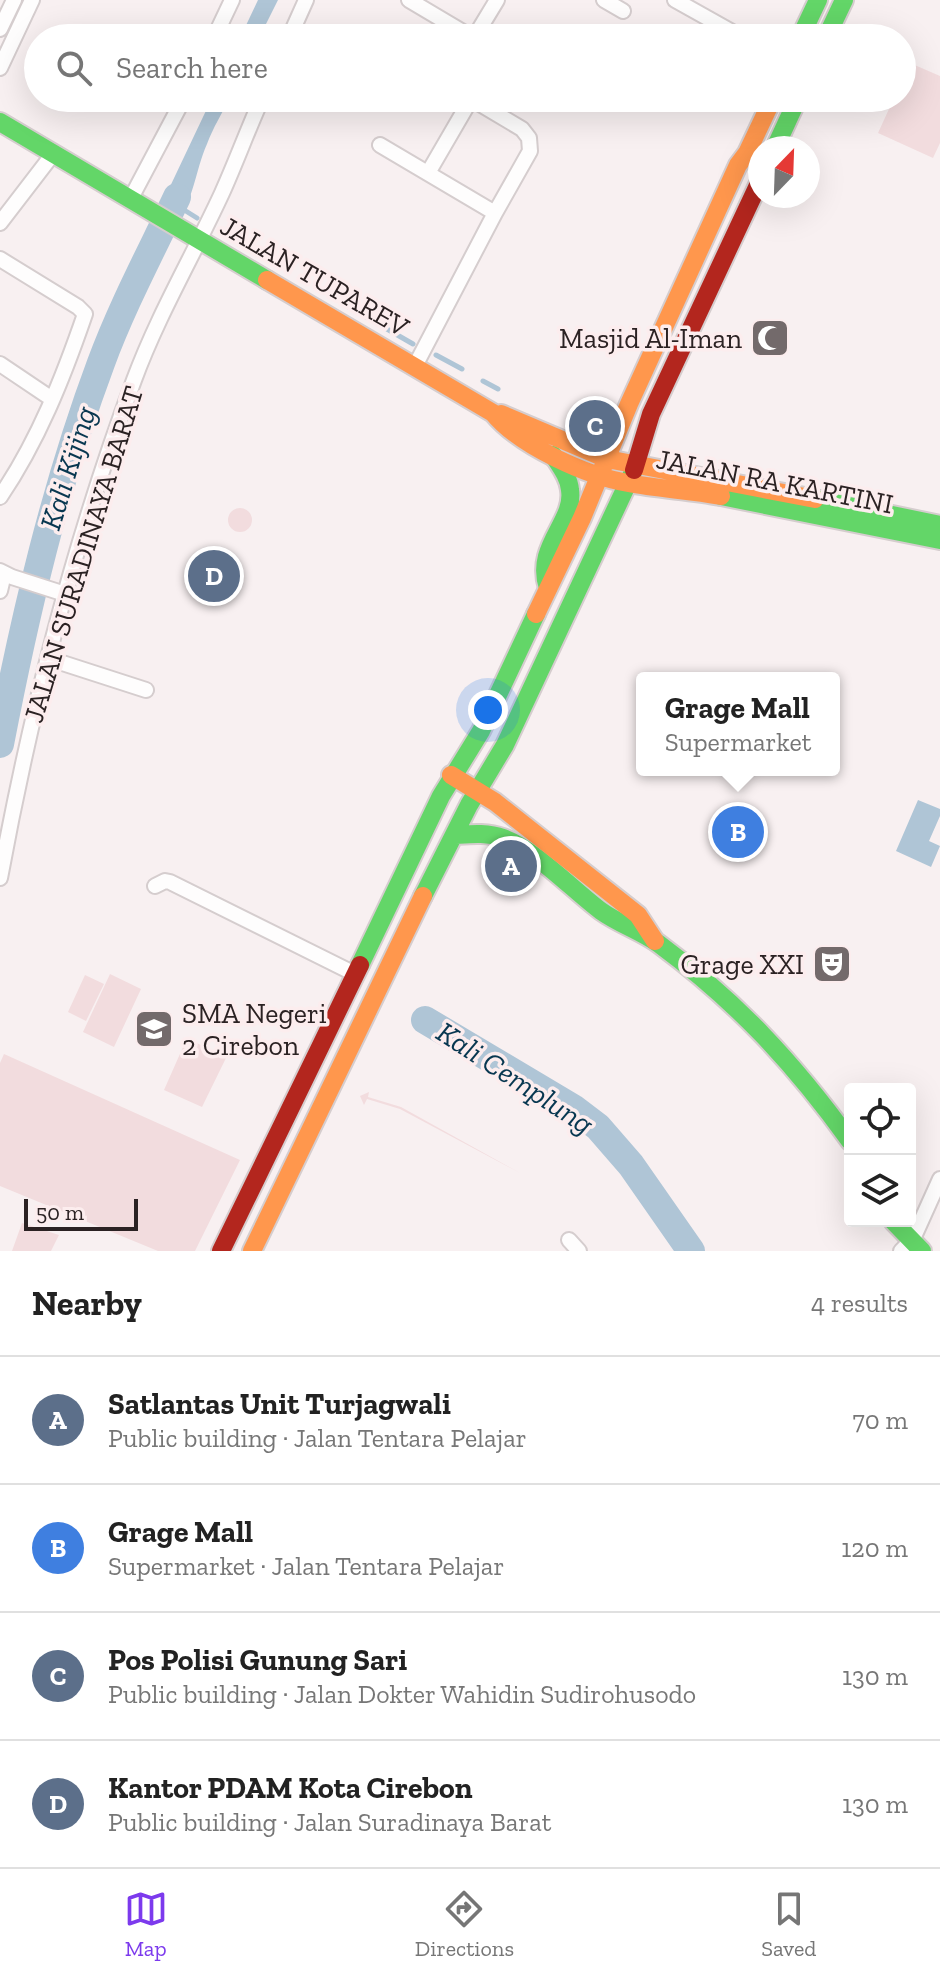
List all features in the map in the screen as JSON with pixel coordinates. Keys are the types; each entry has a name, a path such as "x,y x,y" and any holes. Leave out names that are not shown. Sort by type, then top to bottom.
{"main road":[{"path":"807,24 818,0"},
{"path":"833,24 844,0"},
{"path":"221,1251 451,775 481,731 604,467 738,165 766,112"},
{"path":"781,136 792,112"},
{"name":"JALAN TUPAREV","path":"0,122 493,413 506,429 553,455 604,467"},
{"path":"252,1251 454,835 505,745 636,466 651,414 748,207"},
{"path":"493,413 510,416 604,467"},
{"path":"548,588 543,573 545,560 572,490 569,479 553,455"},
{"name":"JALAN RA KARTINI","path":"604,467 636,466 696,474 940,525"},
{"name":"JALAN RA KARTINI","path":"604,467 628,483 695,491 940,540"},
{"path":"451,775 478,790 598,884 655,941 714,987 771,1041 829,1112 844,1136"},
{"path":"454,835 478,833 504,838 534,857 586,900 634,922"},
{"path":"586,900 598,884"}],"street":[{"path":"0,29 14,0"},
{"path":"0,68 32,0"},
{"path":"221,24 232,0"},
{"path":"295,24 306,0"},
{"path":"409,0 450,24"},
{"path":"482,24 497,0"},
{"path":"604,0 623,11"},
{"path":"675,0 718,24"},
{"path":"133,202 177,112"},
{"name":"JALAN SURADINAYA BARAT","path":"0,878 28,740 64,593 134,379 195,238 221,194 256,112"},
{"path":"428,173 463,112"},
{"path":"415,366 530,151 527,134 494,112"},
{"path":"380,145 495,213"},
{"path":"0,223 53,154"},
{"path":"0,259 85,314 52,399 6,475 0,497"},
{"path":"0,364 52,399"},
{"path":"0,591 5,574 64,593"},
{"path":"50,659 146,690"},
{"path":"155,886 170,882 353,973"},
{"path":"911,1240 940,1179"}],"shaded area":[{"path":"916,66 940,76 940,143 933,158 878,133 888,112 916,112"},
{"path":"240,508 249,511 252,520 249,529 240,532 231,529 228,520 231,511"},
{"path":"110,974 141,989 114,1047 83,1032"},
{"path":"85,975 104,984 86,1021 68,1012"},
{"path":"187,1038 226,1058 202,1107 164,1090"},
{"path":"4,1054 240,1160 195,1251 158,1251 0,1186 0,1063"},
{"path":"369,1092 368,1097 401,1107 520,1173 400,1109 367,1099 364,1105 360,1096"},
{"path":"22,1223 59,1235 51,1251 12,1251"}],"water":[{"path":"258,0 278,0 266,24 247,24"},
{"path":"205,112 223,112 209,138 185,208 172,225 157,214"},
{"path":"918,800 940,809 929,841 940,846 931,867 896,851"}],"waterway":[{"name":"Kali Kijing","path":"0,744 43,551 84,409 118,321 177,197"},
{"path":"181,208 197,218"},
{"path":"347,306 413,344"},
{"path":"436,355 462,369"},
{"path":"483,381 498,389"},
{"name":"Kali Cemplung","path":"425,1020 573,1108 598,1127 631,1165 691,1251"}],"traffic: fast":[{"path":"807,24 818,0"},
{"path":"833,24 844,0"},
{"path":"781,136 792,112"},
{"path":"0,122 267,280"},
{"path":"548,588 546,559 570,502 568,481 553,455"},
{"path":"423,896 469,805 505,745 634,470"},
{"path":"721,496 940,540"},
{"path":"815,499 940,525"},
{"path":"360,965 441,796 481,731 536,614"},
{"path":"454,835 491,835 515,843 601,911 659,944 739,1011 785,1059 844,1133"},
{"path":"899,1227 922,1251"}],"traffic: slow":[{"path":"536,614 582,518 629,404 738,165 766,112"},
{"path":"267,280 493,413 520,437 555,458 612,479 721,496"},
{"path":"501,414 607,459 815,499"},
{"path":"451,775 495,802 638,915 655,941"},
{"path":"252,1251 423,896"}],"traffic: jam":[{"path":"634,470 651,414 748,207"},
{"path":"221,1251 360,965"}],"place":[{"name":"Masjid Al-Iman","path":"770,338"},
{"name":"Pos Polisi Gunung Sari","path":"595,426"},
{"name":"Kantor PDAM Kota Cirebon","path":"214,576"},
{"name":"Grage Mall","path":"738,832"},
{"name":"Satlantas Unit Turjagwali","path":"511,866"},
{"name":"Grage XXI","path":"832,964"},
{"name":"SMA Negeri 2 Cirebon","path":"154,1029"}]}
